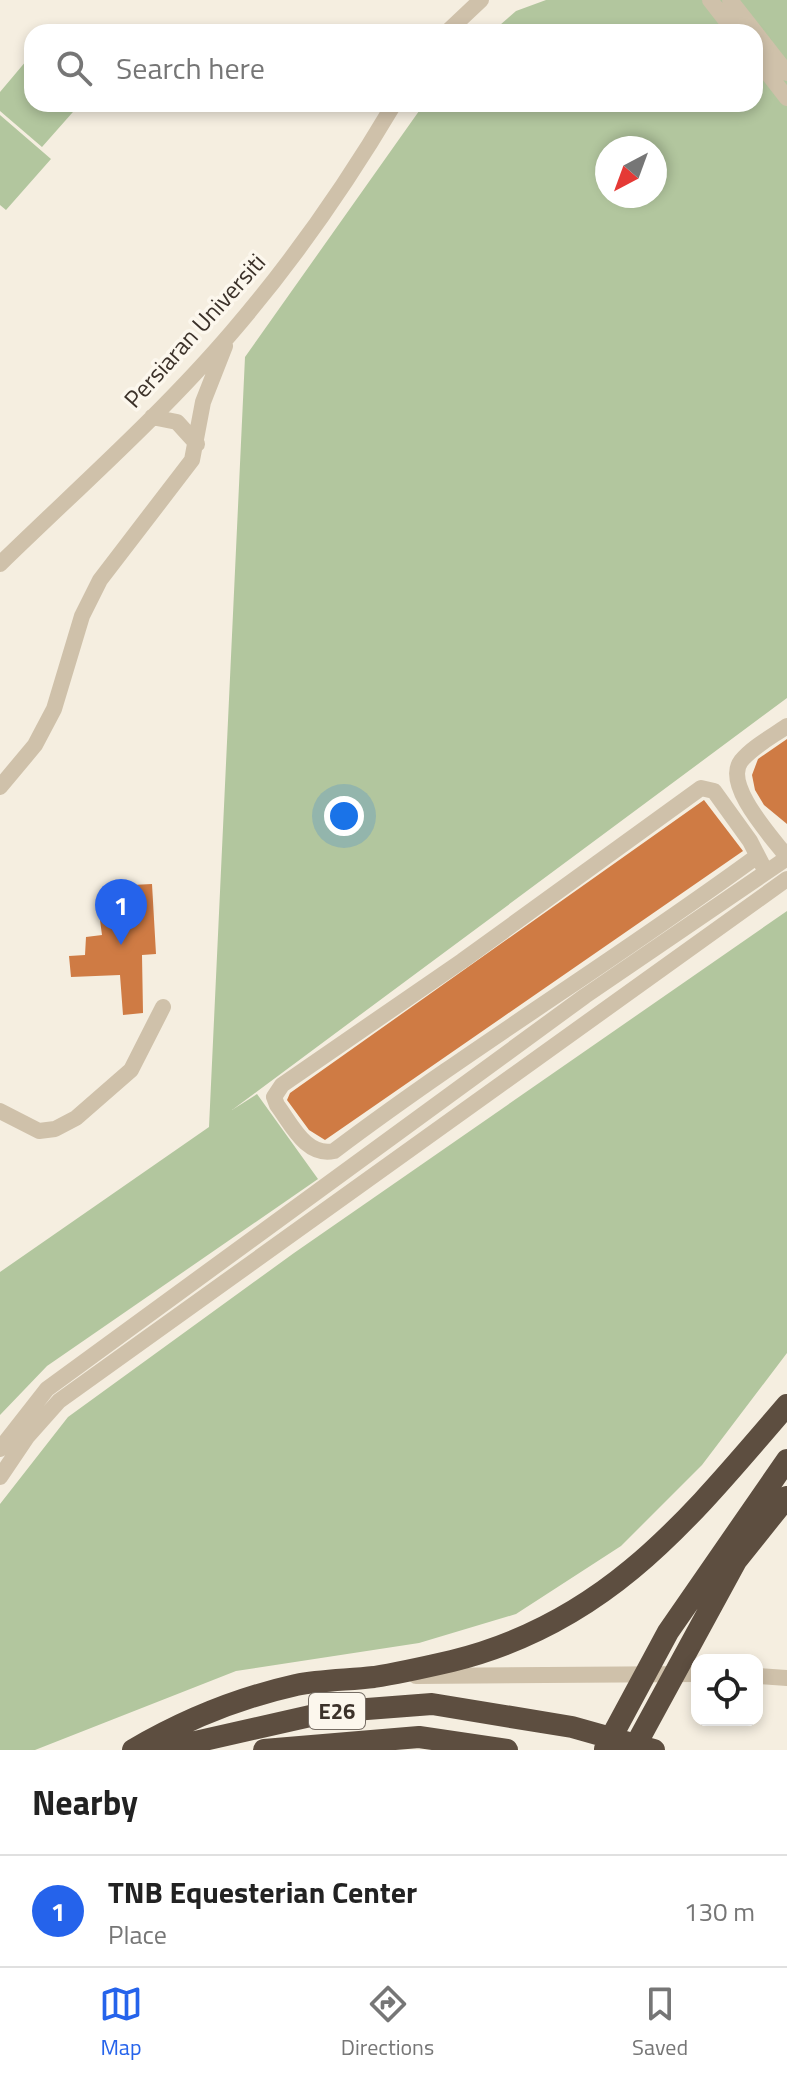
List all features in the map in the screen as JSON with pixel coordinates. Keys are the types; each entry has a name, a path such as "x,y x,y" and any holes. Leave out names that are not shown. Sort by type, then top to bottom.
{"highway":[{"path":"133,1750 184,1721 296,1685 378,1676 455,1660 547,1627 595,1598 647,1560 689,1520 787,1405"},
{"path":"605,1750 668,1632 787,1460"},
{"path":"633,1750 736,1561 787,1497"},
{"name":"E26","path":"160,1750 328,1712 432,1704 572,1727 654,1750"},
{"name":"E26","path":"264,1750 419,1737 507,1750"}],"street":[{"path":"456,24 481,0"},
{"path":"710,0 729,24"},
{"path":"730,0 749,24"},
{"path":"763,42 787,73"},
{"path":"763,67 787,98"},
{"name":"Persiaran Universiti","path":"0,564 179,390 231,333 291,261 349,181 389,112"},
{"path":"0,787 35,745 54,709 82,616 100,580 192,460 211,377 231,333"},
{"path":"179,390 194,406 198,426"},
{"path":"152,417 177,422 197,444"},
{"path":"0,1449 47,1389 504,1055 787,858 741,794 735,775 741,761 787,726"},
{"path":"756,857 679,913 491,1038 334,1151 323,1154 311,1149 274,1097 282,1085 341,1042 462,961 701,788 714,791 750,841 766,872"},
{"path":"0,1477 27,1437 59,1401 787,879"},
{"path":"0,1111 39,1131 55,1129 76,1118 131,1070 163,1007"},
{"path":"491,1038 504,1055"},
{"path":"458,1061 484,1096"},
{"path":"378,1676 691,1674"},
{"path":"763,1676 787,1678"}],"green space":[{"path":"546,0 787,0 787,698 232,1110 257,1094 318,1179 47,1366 0,1415 0,1272 209,1127 245,357 418,112 763,112 763,24 501,24 516,11"},
{"path":"24,64 24,112 73,112 42,147 0,111 0,92"},
{"path":"0,115 51,159 6,210 0,205"},
{"path":"787,911 787,1353 702,1465 621,1546 516,1614 419,1643 236,1671 35,1750 0,1750 0,1504 68,1417 294,1253"}],"building":[{"path":"787,739 787,824 764,805 755,790 752,775 758,759"},
{"path":"704,800 743,851 325,1140 309,1130 287,1100 290,1093"},
{"path":"152,884 156,954 142,955 143,1013 123,1015 120,975 71,977 69,956 85,955 86,937 102,935 100,920 118,919 118,902 133,901 132,885"}],"place":[{"name":"TNB Equesterian Center","path":"121,945"}]}
